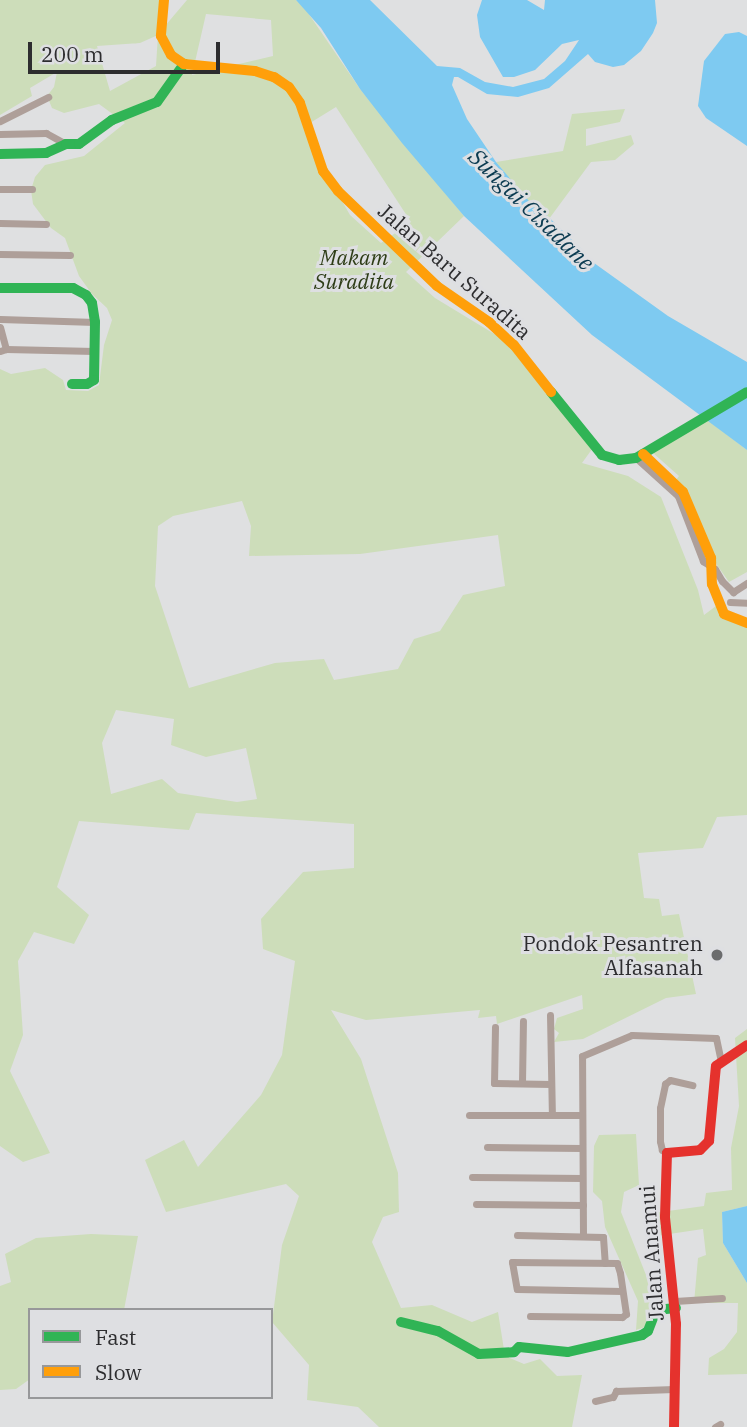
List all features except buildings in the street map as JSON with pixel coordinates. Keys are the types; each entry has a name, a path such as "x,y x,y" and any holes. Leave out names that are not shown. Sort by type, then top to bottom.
{"street":[{"path":"0,154 46,153 66,144 79,144 113,120 157,103 184,64 166,49 160,36 164,0"},
{"name":"Jalan Baru Suradita","path":"184,64 255,71 274,77 289,88 300,103 323,171 338,191 437,286 489,323 514,345 598,452 613,460 643,454"},
{"path":"0,121 48,97"},
{"path":"0,134 46,133 54,135 66,144"},
{"path":"0,189 32,189"},
{"path":"0,223 46,224"},
{"path":"0,254 69,255"},
{"path":"0,288 79,290 92,303 95,322 93,382 72,384"},
{"path":"0,319 95,322"},
{"path":"0,327 3,350 94,351"},
{"path":"747,392 643,454 683,492 711,558 709,567 715,597 724,614 747,623"},
{"path":"709,567 715,569 733,592 747,583"},
{"path":"730,602 747,603"},
{"path":"550,1015 552,1115"},
{"path":"522,1083 523,1021"},
{"path":"495,1027 494,1083 551,1084"},
{"path":"583,1236 582,1056 632,1035 716,1038 721,1062"},
{"path":"692,1085 670,1080 663,1091 660,1141 662,1150 667,1153 700,1150 709,1141 714,1106 713,1076 721,1062 747,1045"},
{"path":"469,1115 582,1115"},
{"path":"487,1147 582,1148"},
{"name":"Jalan Anamui","path":"667,1153 665,1217 675,1304 674,1427"},
{"path":"472,1177 582,1178"},
{"path":"476,1204 583,1205"},
{"path":"517,1235 603,1237 604,1263"},
{"path":"530,1317 622,1317 626,1314 622,1291 617,1263 512,1262 517,1289 622,1291"},
{"path":"401,1322 439,1331 479,1354 514,1352 519,1347 568,1352 642,1335 648,1331 656,1310 675,1304 722,1298"},
{"path":"595,1401 612,1396 616,1391 674,1390"}],"green space":[{"name":"Makam Suradita","path":"0,0 164,0 159,33 187,0 296,0 304,7 360,89 464,216 406,272 435,298 524,352 595,445 582,463 628,476 661,497 698,590 704,615 716,606 747,622 747,815 717,817 703,848 638,853 644,898 659,899 662,916 679,914 696,994 666,998 583,1039 554,1042 559,1033 554,1029 557,1018 583,1009 582,995 497,1024 496,1016 478,1018 480,1010 366,1020 331,1010 361,1059 398,1173 399,1212 383,1217 372,1242 401,1308 432,1305 472,1322 498,1312 505,1356 524,1364 540,1359 557,1376 582,1375 572,1427 379,1427 358,1407 307,1400 309,1365 273,1323 282,1245 299,1196 286,1184 166,1212 145,1160 184,1140 198,1167 261,1095 282,1055 295,961 263,949 261,919 303,872 354,868 354,824 196,813 189,830 79,821 57,887 89,915 74,944 34,932 18,961 23,1035 10,1071 50,1153 23,1162 0,1146 0,369 11,374 45,368 63,380 66,390 88,391 99,385 104,345 112,320 107,308 79,276 65,238 51,228 33,204 31,190 35,177 45,165 84,156 125,123 99,104 64,113 52,108 47,96 54,87 57,72 30,88 32,96 0,115","holes":["206,14 271,20 273,56 192,75","158,35 156,66 110,91 97,46 140,43","336,107 411,222 381,243 350,215 327,175 310,123","242,501 251,526 249,556 360,554 498,535 505,586 463,595 440,631 414,639 398,669 334,680 324,659 275,663 189,688 155,586 158,526 173,516","116,710 174,719 171,745 206,757 246,748 257,799 237,802 178,793 162,779 111,794 102,743"]},
{"path":"625,109 620,122 586,129 586,146 631,135 634,144 615,160 591,162 546,223 496,162 563,151 572,114"},
{"path":"704,417 747,450 747,572 729,582 717,565 689,501 676,480 679,476 653,453"},
{"path":"747,1029 747,1206 722,1212 723,1243 747,1283 747,1374 708,1375 709,1358 724,1349 737,1332 738,1303 694,1303 698,1258 706,1255 703,1229 656,1236 654,1213 704,1206 706,1193 732,1190 731,1148 739,1106 735,1038"},
{"path":"636,1134 639,1185 624,1192 621,1212 648,1280 652,1305 648,1326 636,1330 638,1301 605,1227 602,1201 593,1192 594,1146 599,1135"},
{"path":"91,1234 138,1236 124,1308 28,1308 28,1380 16,1389 0,1390 0,1286 11,1282 5,1254 36,1238"}],"water":[{"path":"296,0 370,0 437,66 460,68 485,82 513,87 544,79 565,61 579,40 562,44 535,70 514,77 503,77 480,37 477,15 482,0 527,0 544,10 545,0 655,0 657,23 653,33 641,51 624,65 613,67 595,62 588,54 549,88 518,97 487,94 458,77 454,77 452,85 467,119 496,162 562,240 668,316 747,362 747,450 592,335 464,216 360,89 321,28"},
{"path":"739,32 747,36 747,146 706,118 698,106 704,61 725,34"},
{"path":"747,1206 747,1283 723,1243 722,1212"}],"waterway":[{"name":"Sungai Cisadane","path":"540,217 577,253"}],"traffic: fast":[{"path":"0,154 46,153 66,144 79,144 112,120 157,102 184,64"},
{"path":"0,288 73,288 86,295 92,303 95,322 94,380 87,384 72,384"},
{"path":"551,392 602,455 619,460 636,458 747,392"},
{"path":"401,1322 438,1331 479,1354 514,1352 519,1347 568,1352 642,1335 648,1331 656,1310 676,1308"}],"traffic: slow":[{"path":"164,0 161,36 171,55 184,64 255,71 274,77 289,87 300,103 323,171 338,191 437,286 489,322 514,345 551,392"},
{"path":"643,454 683,492 711,558 712,584 724,614 747,623"}],"traffic: jam":[{"path":"674,1427 676,1324 665,1217 667,1153 700,1150 709,1141 716,1066 747,1045"}],"place":[{"name":"Pondok Pesantren Alfasanah","path":"717,955"}]}
